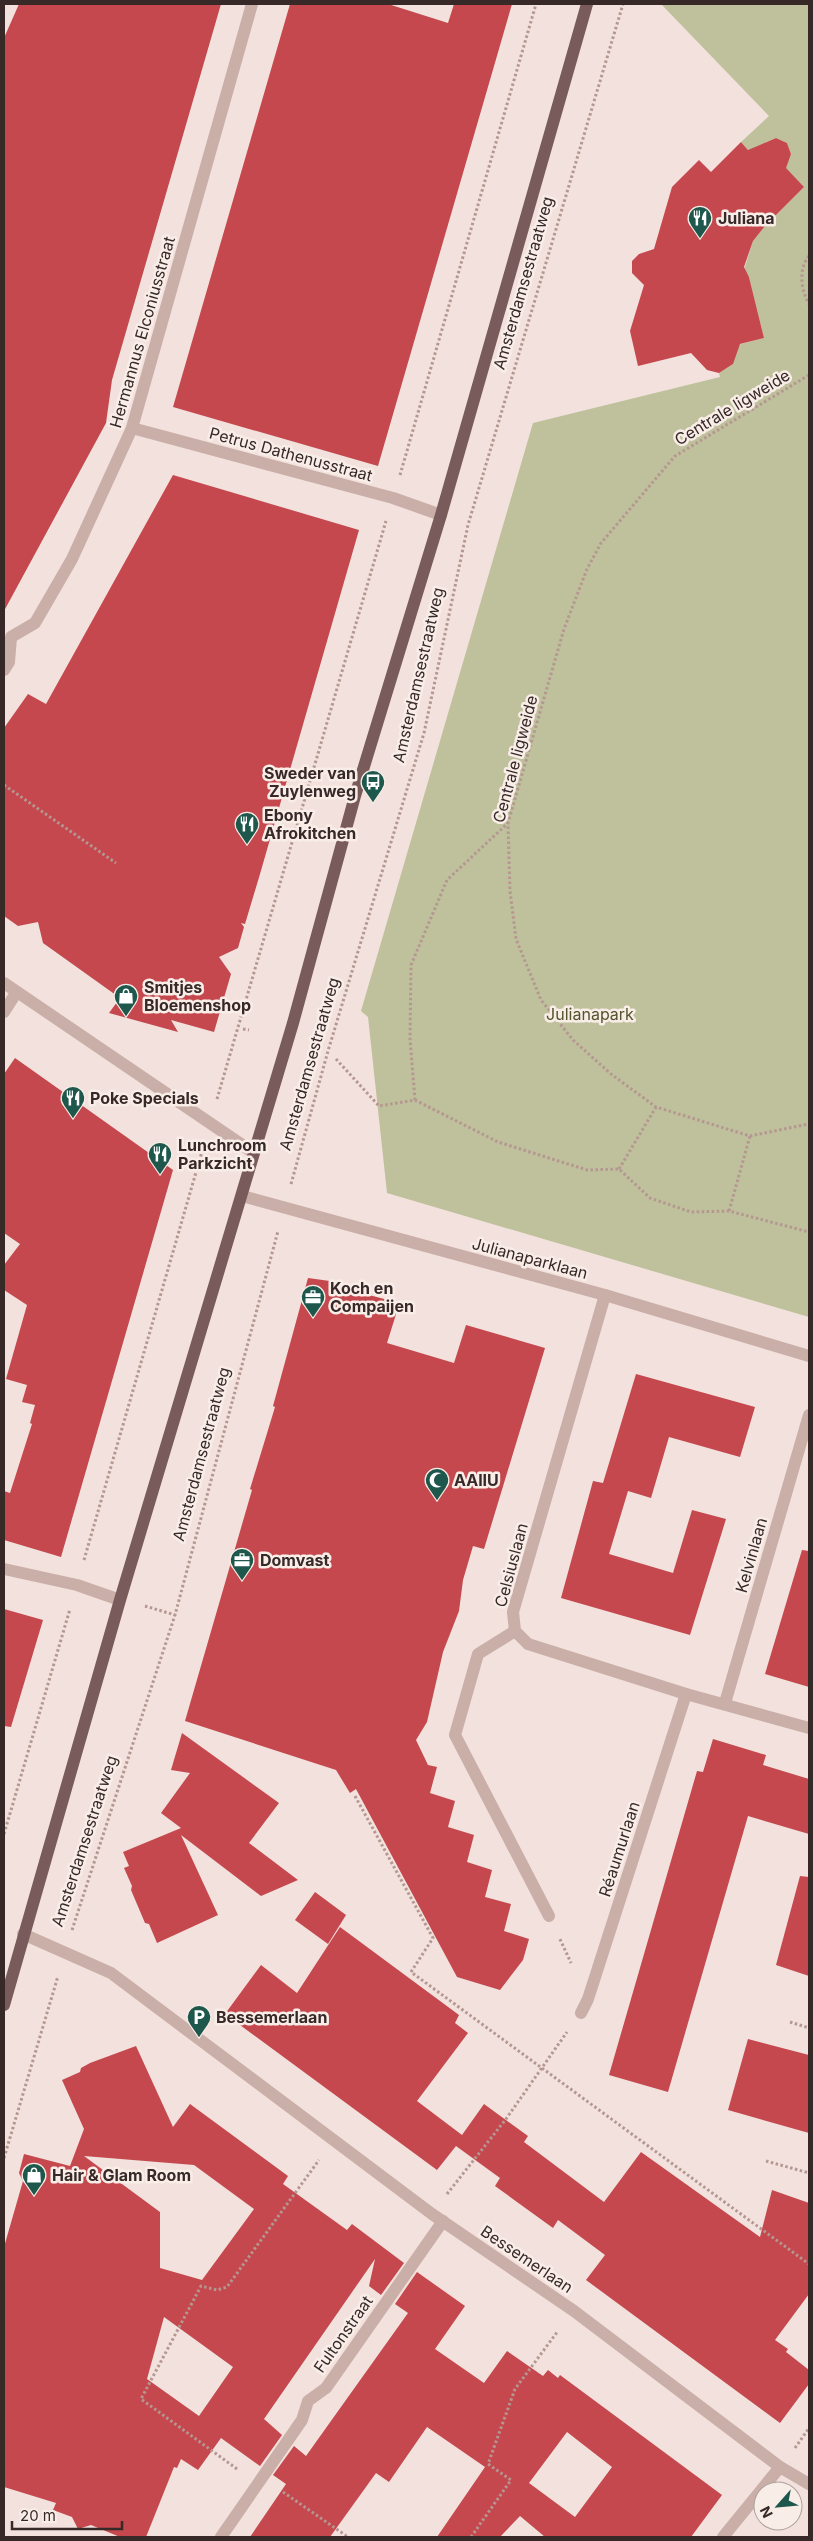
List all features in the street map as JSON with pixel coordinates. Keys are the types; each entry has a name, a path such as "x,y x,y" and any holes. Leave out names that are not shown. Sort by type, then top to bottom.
{"main road":[{"name":"Amsterdamsestraatweg","path":"4,2005 120,1600 242,1196 355,796 441,515 587,4"}],"street":[{"name":"Hermannus Elconiusstraat","path":"4,670 9,662 8,635 35,623 72,559 132,428 252,4"},
{"name":"Petrus Dathenusstraat","path":"132,428 393,498 441,515"},
{"path":"4,983 210,1125 254,1153"},
{"path":"4,1012 16,993"},
{"name":"Julianaparklaan","path":"242,1196 605,1295 809,1356"},
{"name":"Celsiuslaan","path":"605,1295 513,1612 515,1631 528,1644 686,1694 725,1703 809,1728"},
{"name":"Kelvinlaan","path":"725,1703 809,1415"},
{"path":"4,1569 77,1586 120,1600"},
{"path":"515,1631 478,1654 455,1735 549,1916"},
{"name":"Réaumurlaan","path":"580,2013 588,1999 686,1694"},
{"name":"Bessemerlaan","path":"23,1934 66,1951 111,1973 432,2214 574,2311 780,2467 809,2484"},
{"name":"Fultonstraat","path":"221,2537 302,2420 308,2401 326,2388 443,2221"},
{"path":"723,2537 780,2467"}],"path":[{"name":"Amsterdamsestraatweg","path":"4,2158 66,1951 175,1615 284,1207 331,1042 424,734 468,526 623,4"},
{"path":"809,256 804,265 802,280 802,288 809,304"},
{"name":"Centrale ligweide","path":"809,375 675,456 601,543 587,569 564,629 508,823 510,891 516,939 541,1000 573,1040 611,1074 656,1107 750,1136 809,1124"},
{"path":"4,786 116,863"},
{"path":"415,1100 410,1039 411,965 447,880 508,823"},
{"path":"4,1834 239,1022"},
{"path":"243,1029 249,1030"},
{"path":"336,1059 379,1106 415,1100 498,1142 587,1170 619,1169 650,1198 691,1212 729,1210 809,1232"},
{"path":"619,1169 656,1107"},
{"path":"729,1210 750,1136"},
{"path":"120,1600 175,1615"},
{"path":"355,1796 433,1938 411,1972 809,2264"},
{"path":"549,1916 588,1999"},
{"path":"432,2214 543,2068 580,2013"},
{"path":"790,2022 809,2028"},
{"path":"4,2136 10,2137"},
{"path":"334,2140 227,2287 218,2290 200,2286 141,2398 259,2480 348,2537"},
{"path":"766,2161 809,2172"},
{"path":"471,2537 511,2480 488,2464 515,2388 574,2311"}],"green space":[{"name":"Julianapark","path":"661,4 809,4 809,1317 387,1193 368,1017 361,1011 533,423 720,377 719,373 733,364 734,346 764,338 749,277 744,270 753,241 765,226 804,187 784,167 791,154 787,143 776,138 766,142 753,155 741,142 769,116"}],"building":[{"path":"19,4 221,4 112,380 106,423 4,611 4,38"},
{"path":"290,4 388,4 448,23 454,4 512,4 378,466 173,407"},
{"path":"776,138 787,143 791,154 786,168 804,187 765,226 753,241 744,267 749,277 764,338 740,344 733,364 719,373 707,370 691,353 638,366 630,331 644,285 632,273 632,261 639,254 654,249 672,187 699,160 711,172 741,142 748,150"},
{"path":"173,475 359,530 245,924 241,923 244,927 238,948 219,957 231,974 214,1032 171,1020 178,1032 109,1013 120,998 43,943 38,922 18,926 4,916 4,728 28,694 46,704"},
{"path":"15,1058 173,1170 61,1557 4,1540 4,1491 10,1493 32,1424 30,1423 35,1405 22,1402 27,1385 6,1379 27,1305 4,1290 4,1265 20,1244 4,1233 4,1074"},
{"path":"308,1278 337,1282 350,1290 388,1300 398,1308 387,1343 454,1363 466,1325 545,1348 484,1549 473,1546 463,1580 459,1611 443,1652 427,1722 416,1740 428,1765 437,1767 430,1793 455,1801 448,1827 474,1835 467,1862 492,1870 485,1897 511,1904 504,1931 529,1939 523,1960 500,1990 457,1977 356,1789 350,1793 336,1770 185,1721 252,1490 250,1489 275,1407 273,1406"},
{"path":"636,1374 755,1407 740,1457 669,1437 651,1498 628,1491 609,1554 673,1573 692,1510 726,1519 690,1635 561,1598 593,1481 603,1483"},
{"path":"802,1550 809,1551 809,1687 765,1674"},
{"path":"4,1609 43,1620 11,1727 4,1726"},
{"path":"182,1733 279,1803 249,1843 298,1880 261,1896 181,1835 218,1915 157,1943 149,1924 145,1923 131,1890 132,1886 124,1868 129,1866 123,1852 181,1828 161,1813 190,1773 171,1770"},
{"path":"713,1739 766,1755 763,1765 809,1779 809,1834 748,1816 668,2092 609,2075 697,1771 703,1772"},
{"path":"800,1876 809,1877 809,1976 776,1965"},
{"path":"315,1892 346,1915 328,1944 295,1920"},
{"path":"340,1927 459,2015 455,2023 468,2033 417,2101 462,2135 484,2104 528,2136 524,2142 604,2202 641,2152 760,2237 772,2190 809,2203 809,2294 775,2340 788,2349 786,2352 809,2370 809,2384 780,2423 586,2280 605,2255 558,2220 553,2228 495,2186 500,2178 456,2146 437,2170 225,2014 261,1965 297,1993"},
{"path":"748,2039 809,2055 809,2133 728,2110"},
{"path":"136,2046 173,2127 190,2104 288,2176 283,2184 347,2230 352,2224 404,2263 381,2295 369,2286 375,2259 264,2419 282,2435 260,2466 221,2438 198,2470 181,2459 177,2468 174,2467 146,2537 120,2537 91,2525 78,2529 72,2517 53,2510 56,2503 4,2487 4,2247 23,2181 19,2173 24,2154 70,2166 84,2129 62,2080 80,2072 81,2068","holes":["84,2156 194,2165 254,2209 202,2280 160,2268 160,2212","164,2317 233,2367 199,2416 147,2379"]},
{"path":"417,2272 465,2306 435,2349 484,2383 507,2351 543,2376 548,2370 558,2378 560,2375 722,2495 691,2537 545,2537 520,2516 500,2537 437,2537 485,2467 427,2427 389,2482 376,2473 330,2537 250,2537 286,2484 273,2475 294,2446 306,2456 408,2313 395,2304","holes":["567,2432 612,2467 575,2517 529,2483"]}],"place":[{"name":"Juliana","path":"700,239"},
{"name":"Sweder van Zuylenweg","path":"373,803"},
{"name":"Ebony Afrokitchen","path":"247,845"},
{"name":"Smitjes Bloemenshop","path":"126,1017"},
{"name":"Poke Specials","path":"73,1119"},
{"name":"Lunchroom Parkzicht","path":"160,1175"},
{"name":"Koch en Compaijen","path":"313,1318"},
{"name":"AAIIU","path":"437,1501"},
{"name":"Domvast","path":"242,1581"},
{"name":"Bessemerlaan","path":"199,2038"},
{"name":"Hair & Glam Room","path":"34,2196"}]}
